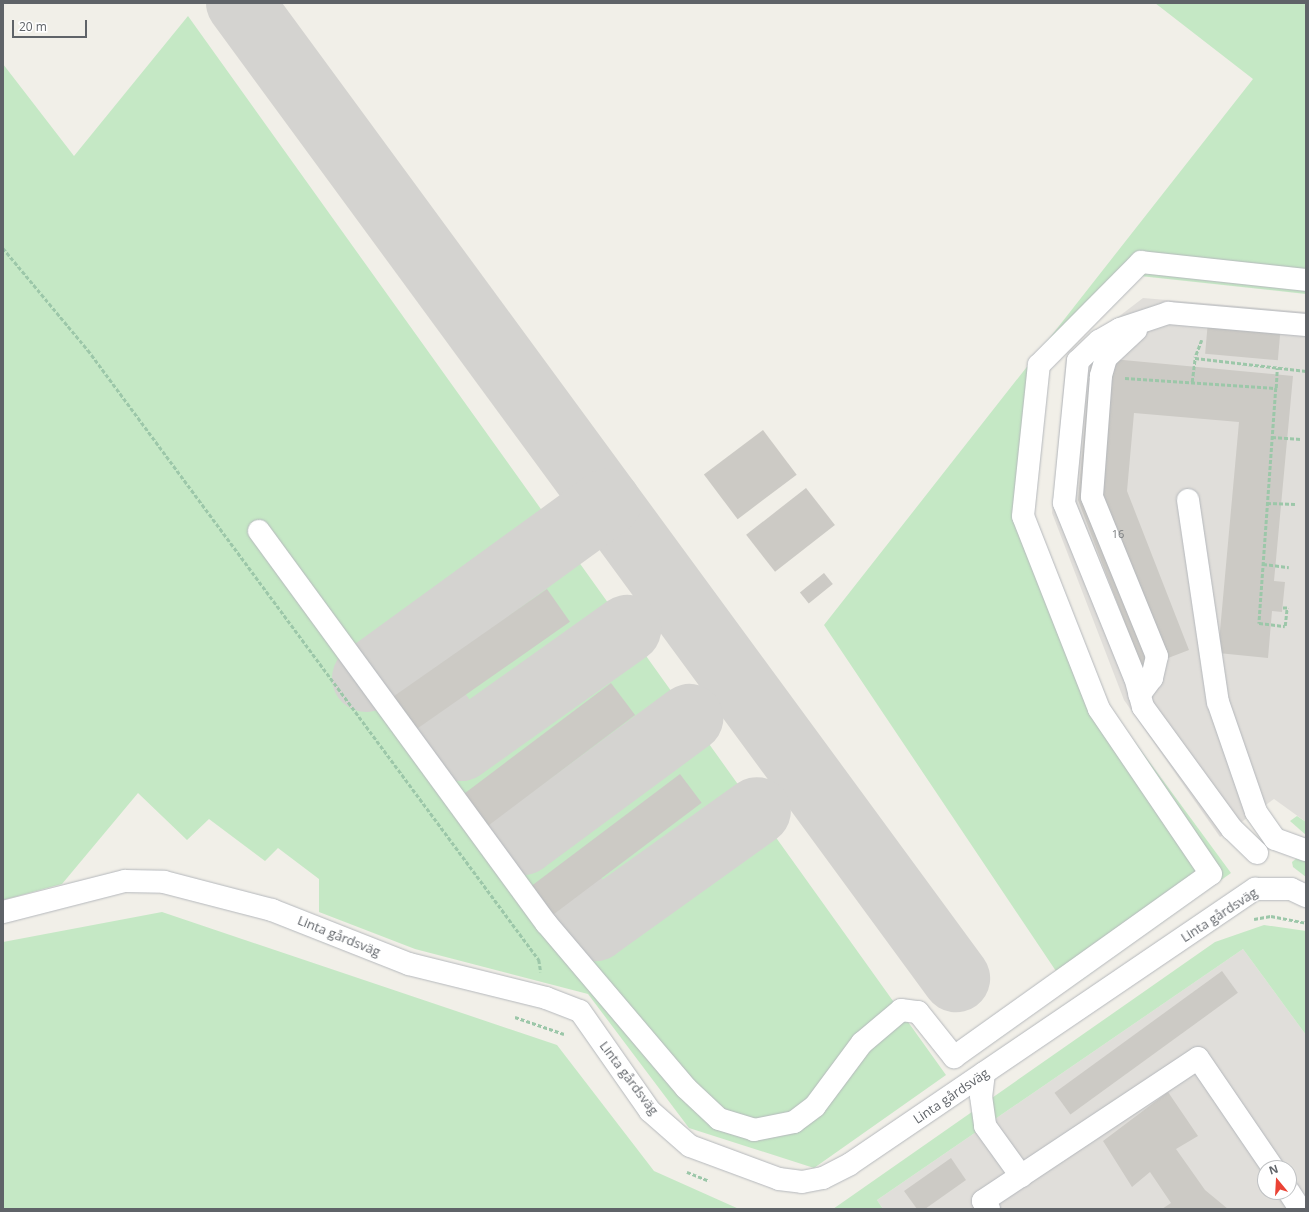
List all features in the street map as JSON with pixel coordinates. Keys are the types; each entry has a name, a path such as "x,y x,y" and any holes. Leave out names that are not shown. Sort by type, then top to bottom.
{"street":[{"path":"258,531 546,923 686,1088 718,1119 754,1130 794,1122 815,1106 862,1043 900,1010 918,1012 954,1057 1211,874 1099,710 1023,516 1039,365 1141,262 1306,280"},
{"path":"1257,853 1232,829 1143,707 1064,503 1078,360 1099,341 1148,320 1168,314 1306,325"},
{"path":"1139,695 1152,678 1156,656 1092,497 1101,376 1106,358 1148,320"},
{"path":"1188,500 1218,702 1256,812 1275,839 1306,850"},
{"path":"1255,889 1257,853 1275,839"},
{"name":"Linta gårdsväg","path":"3,912 125,881 164,882 272,910 409,964 546,998 580,1010 650,1111 690,1146 778,1179 802,1182 823,1178 850,1164 1255,889 1290,888 1306,896"},
{"path":"989,1209 983,1201 1198,1058 1267,1160"},
{"path":"984,1073 981,1096 985,1126 1021,1176"},
{"path":"1294,1200 1300,1209"}],"path":[{"path":"3,248 88,350 538,960 546,998 564,1034 569,1040"},
{"path":"1192,382 1195,358 1202,338 1206,338"},
{"path":"1195,358 1306,371"},
{"path":"1277,368 1259,623 1285,626 1287,608 1282,608"},
{"path":"1101,376 1276,388"},
{"path":"1272,437 1301,439"},
{"path":"1268,503 1295,504"},
{"path":"1263,564 1289,567"},
{"path":"1248,921 1271,916 1306,923"},
{"path":"512,1016 564,1034"},
{"path":"680,1167 692,1175 714,1182"}],"shaded area":[{"path":"1143,298 1306,312 1306,822 1274,799 1220,837 1124,700 1052,513 1066,357"},
{"path":"1243,949 1306,1035 1306,1209 883,1209 877,1200"}],"green space":[{"path":"1155,3 1306,3 1306,294 1140,276 1050,353 1033,516 1109,707 1231,873 1068,989 824,625 1253,79"},
{"path":"188,16 946,1075 814,1168 689,1128 588,994 415,949 319,912 319,879 278,848 265,861 209,819 187,840 138,793 62,884 3,900 3,64 74,156"},
{"path":"1297,816 1306,822 1306,835 1290,821"},
{"path":"1297,858 1306,860 1306,877 1293,867 1292,862"},
{"path":"162,912 557,1045 654,1171 739,1209 3,1209 3,942"},
{"path":"1264,925 1306,931 1306,1035 1243,949 877,1200 883,1209 833,1209 1215,942"}],"building":[{"path":"1208,321 1281,327 1278,360 1205,354"},
{"path":"1091,357 1293,376 1274,581 1285,582 1282,612 1272,611 1268,658 1218,653 1239,422 1134,413 1127,491 1189,650 1142,668 1078,500"},
{"path":"763,430 797,475 738,519 704,475"},
{"path":"806,488 835,525 775,572 746,535"},
{"path":"824,573 833,584 809,603 800,593"},
{"path":"547,589 570,622 413,731 391,699"},
{"path":"611,683 635,715 487,827 462,795"},
{"path":"680,774 702,803 552,915 531,887"},
{"path":"1222,971 1238,993 1070,1115 1055,1093"},
{"path":"1168,1092 1198,1136 1176,1149 1205,1190 1228,1209 1162,1209 1171,1203 1150,1172 1132,1187 1103,1141"},
{"path":"951,1158 966,1180 925,1209 917,1209 904,1191"}],"taxiway":[{"path":"240,3 956,978"},
{"path":"366,678 607,503"},
{"path":"438,714 461,747 627,629"},
{"path":"502,813 523,841 689,718"},
{"path":"574,898 595,927 757,811"}]}
